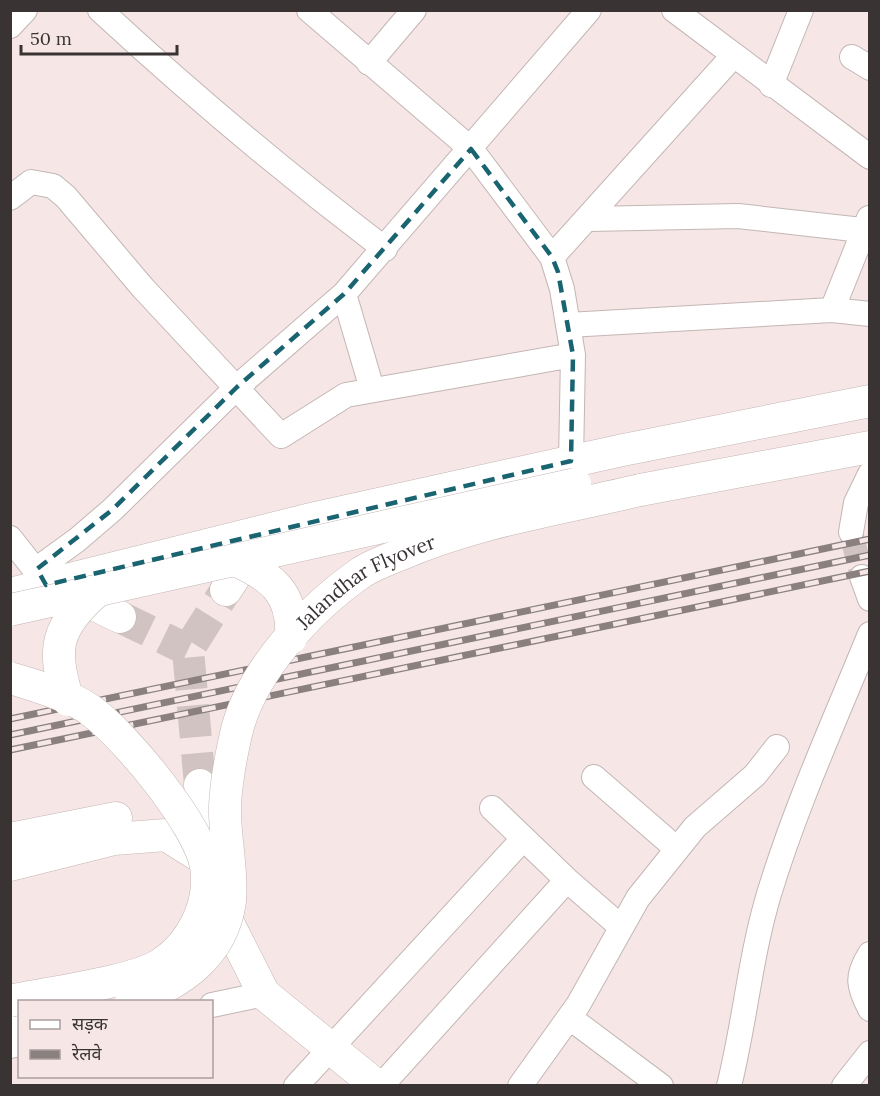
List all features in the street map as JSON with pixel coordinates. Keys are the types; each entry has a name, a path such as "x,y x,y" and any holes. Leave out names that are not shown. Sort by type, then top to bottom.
{"main road":[{"path":"10,594 44,579 571,461 870,401"},
{"name":"Jalandhar Flyover","path":"136,1000 158,992 180,979 205,958 222,932 230,900 225,805 236,734 243,711 262,675 324,601 364,570 436,539 639,480 870,421"},
{"name":"Jalandhar Flyover","path":"10,610 235,560 639,480 870,447"},
{"path":"226,590 265,530"},
{"path":"235,560 262,572 283,594 292,616 291,638"},
{"path":"44,579 120,617"},
{"path":"68,700 59,674 59,640 73,612 97,591"},
{"path":"10,678 89,709 122,738 146,767 191,831 206,866 204,903 198,924 184,944 160,965 133,975 10,1001"},
{"path":"200,785 202,817 217,902 264,994 379,1086"},
{"path":"10,839 119,818 160,814 202,817"},
{"path":"10,865 114,839 166,836 209,862"}],"street":[{"path":"10,26 25,10"},
{"path":"100,10 190,92 317,198 385,249"},
{"path":"309,10 471,149 552,256 562,289 573,355 571,461"},
{"path":"369,63 414,10"},
{"path":"10,538 44,579 237,387 344,294 589,10"},
{"path":"674,10 870,158"},
{"path":"771,85 801,10"},
{"path":"552,256 589,219 733,56"},
{"path":"10,198 31,182 52,186 66,197 143,288 283,436 328,404 346,395 573,355"},
{"path":"589,219 738,216 866,224 832,310"},
{"path":"344,294 372,389"},
{"path":"568,325 832,310 870,314"},
{"path":"851,532 856,503 870,474"},
{"path":"730,1085 740,1042 755,946 769,894 786,842 870,634"},
{"path":"520,1086 570,1018 638,898 677,849 713,810 754,775 777,747"},
{"path":"594,777 677,849"},
{"path":"492,808 567,880 621,927"},
{"path":"296,1086 523,839"},
{"path":"379,1086 567,880"},
{"path":"870,954 861,968 858,983 870,1009"},
{"path":"213,1005 264,994"},
{"path":"570,1018 661,1086"},
{"path":"844,1086 870,1053"}],"highlighted area":[{"path":"471,149 552,257 558,272 573,355 571,461 46,585 37,569 112,510 237,387 344,294"}],"tunnel":[{"path":"851,532 862,577"},
{"path":"200,785 188,650 226,590"},
{"path":"120,617 188,650"}],"railway":[{"path":"10,719 870,539"},
{"path":"10,735 870,555"},
{"path":"10,750 870,571"}]}
